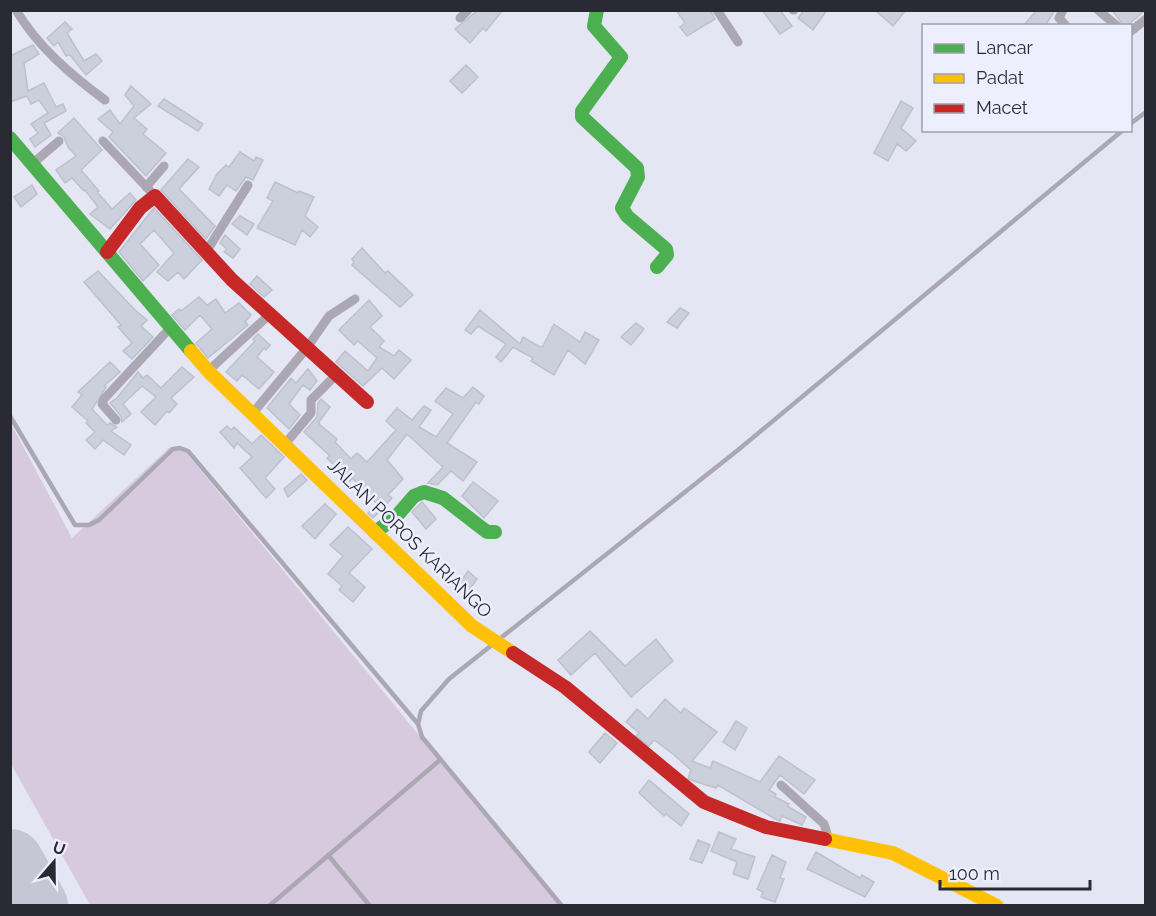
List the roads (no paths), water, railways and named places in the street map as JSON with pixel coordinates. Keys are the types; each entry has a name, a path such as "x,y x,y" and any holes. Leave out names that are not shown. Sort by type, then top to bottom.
{"main road":[{"path":"597,10 594,26 621,57 582,111 582,117 637,168 638,177 622,208 627,216 666,249 667,255 657,267"},
{"name":"JALAN POROS KARIANGO","path":"10,138 208,371 466,620 494,642 565,687 695,797 728,814 766,827 893,853 997,906"},
{"path":"106,252 150,192 269,315 367,402"},
{"path":"375,532 397,517 415,495 422,492 439,497 464,512 479,528 487,532 495,532"}],"street":[{"path":"16,10 23,23 64,70 105,100"},
{"path":"460,18 468,10"},
{"path":"717,10 738,42"},
{"path":"1063,10 1059,18 1064,24"},
{"path":"1098,10 1115,24"},
{"path":"1132,31 1145,20"},
{"path":"32,164 59,141"},
{"path":"103,141 150,192 164,166"},
{"path":"206,252 248,185"},
{"path":"252,414 306,349 329,316 355,299"},
{"path":"208,371 269,315"},
{"path":"116,420 102,404 104,399 171,327"},
{"path":"285,444 311,413 311,400 337,374"},
{"path":"781,785 824,824 829,840"}],"lane":[{"path":"1132,123 1146,112"},
{"path":"418,724 421,711 430,698 494,642 738,450 1121,132"},
{"path":"10,416 75,525 89,525 99,520 173,448 180,448 188,452 418,724 422,737 440,760 562,906"},
{"path":"269,906 440,760"},
{"path":"328,855 370,906"}]}
